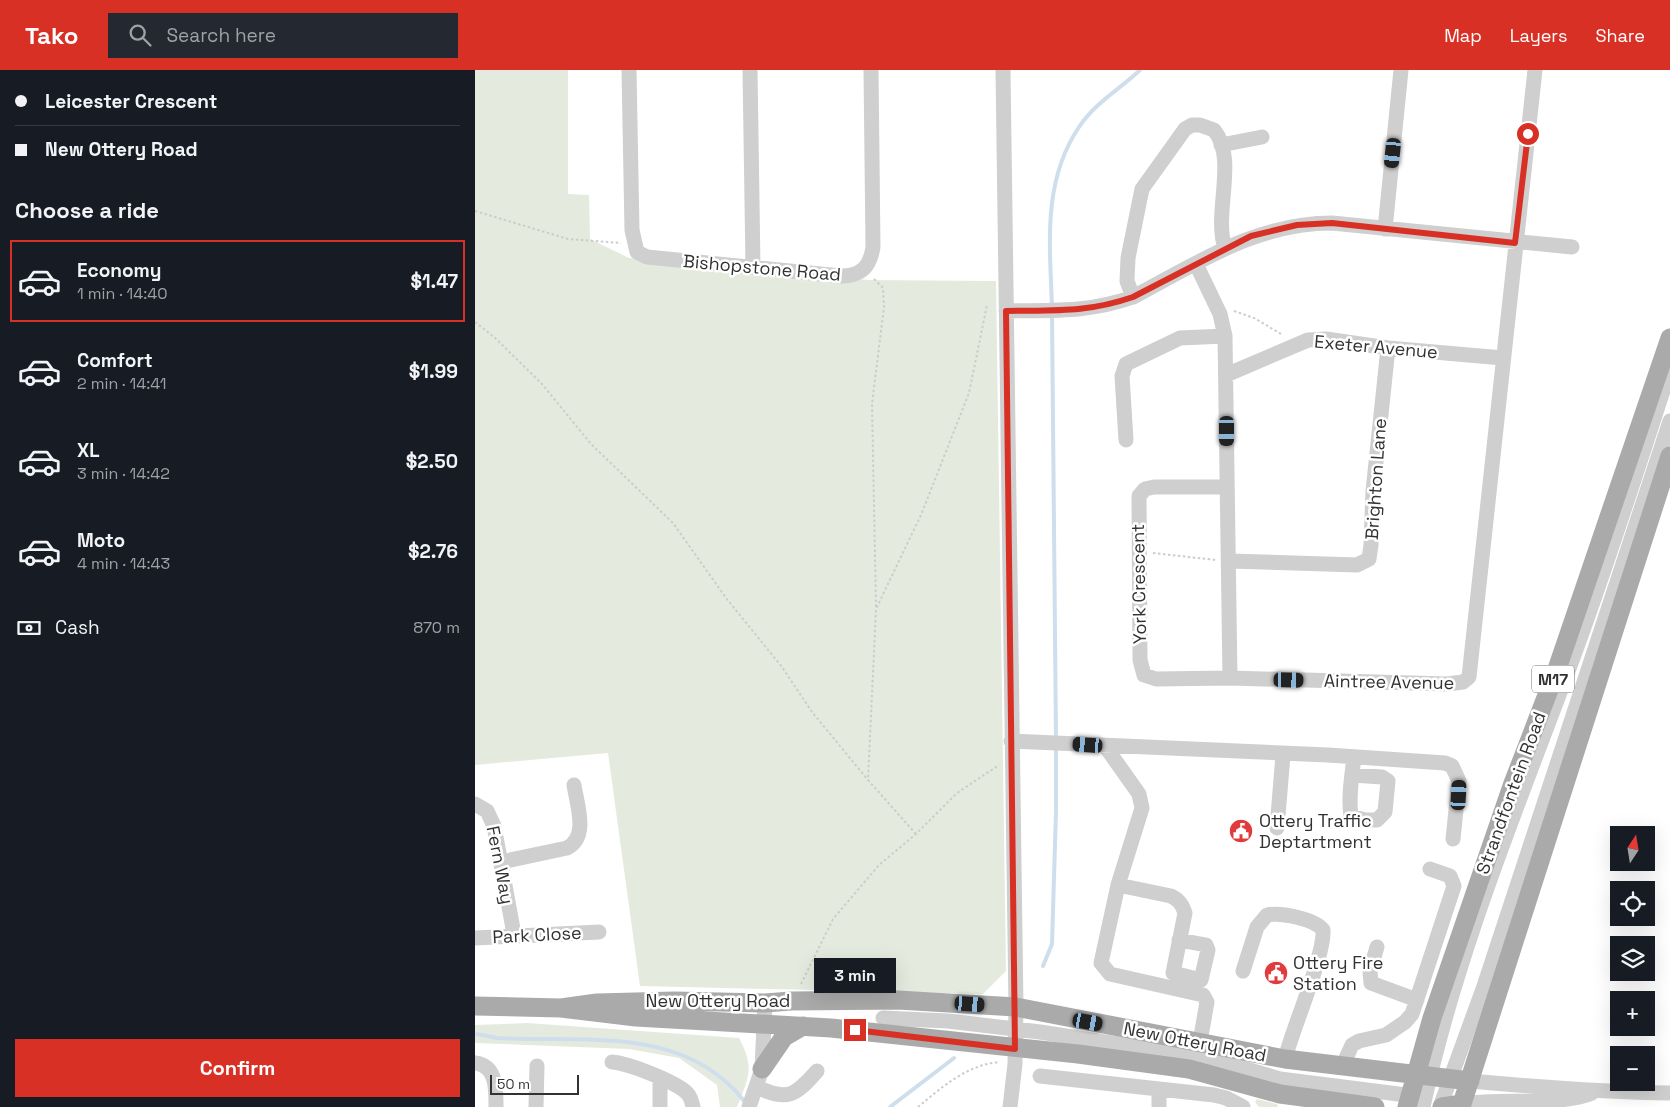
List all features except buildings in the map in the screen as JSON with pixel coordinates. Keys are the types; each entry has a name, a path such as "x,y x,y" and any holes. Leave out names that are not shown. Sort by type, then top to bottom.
{"main road":[{"name":"Strandfontein Road","path":"1417,1102 1432,1018 1509,794 1557,669 1670,338"},
{"name":"M17","path":"1462,1106 1670,456"},
{"name":"New Ottery Road","path":"561,1008 597,1003 674,1001 765,1003 898,1000 1016,1007 1285,1059 1342,1067 1470,1080"},
{"name":"New Ottery Road","path":"476,1006 561,1008 636,1018 803,1026 1015,1049 1189,1069 1285,1100 1375,1107"},
{"path":"762,1069 786,1035 803,1026"},
{"path":"1442,1104 1462,1106"}],"street":[{"path":"629,70 635,246"},
{"path":"750,70 753,267"},
{"name":"Bishopstone Road","path":"635,246 647,257 841,276 851,276 865,270 871,259 873,248 871,70"},
{"path":"1003,70 1016,1007 1015,1049 1010,1107"},
{"path":"1385,229 1401,70"},
{"name":"Aintree Avenue","path":"1230,678 1447,684 1463,682 1469,677 1535,70"},
{"path":"1133,297 1127,281 1128,258 1142,189 1179,136 1192,125 1200,125 1214,130 1221,145 1224,173 1221,228 1225,248"},
{"path":"1221,145 1262,137"},
{"path":"1006,311 1070,311 1098,308 1133,297 1225,248 1263,232 1297,225 1332,223 1515,243 1572,247"},
{"path":"1196,264 1216,306 1225,336 1230,678"},
{"path":"1126,440 1122,376 1126,364 1180,338 1225,336"},
{"name":"Exeter Avenue","path":"1226,375 1308,340 1325,339 1388,348 1503,358"},
{"name":"Brighton Lane","path":"1229,561 1357,565 1369,559 1373,491 1388,348"},
{"path":"1423,1076 1441,1031 1526,778 1577,647 1670,369"},
{"path":"883,1018 948,1021 1015,1029 1209,1058 1280,1079 1417,1102 1442,1104 1486,980 1670,421"},
{"name":"York Crescent","path":"1227,487 1154,487 1145,489 1139,496 1138,552 1140,660 1144,674 1156,679 1230,678"},
{"path":"1011,741 1445,763 1452,766 1459,781 1453,838"},
{"path":"1105,746 1142,800 1142,808 1118,885 1101,963 1110,974 1203,995 1206,998 1201,1042"},
{"path":"1277,828 1283,755"},
{"path":"1353,774 1355,757"},
{"path":"501,862 567,848 575,842 581,828 574,785"},
{"name":"Fern Way","path":"475,804 487,810 491,818 514,934"},
{"path":"1342,1067 1352,1045 1359,1041 1386,1035 1396,1029 1412,1014 1454,886 1450,876 1430,869"},
{"path":"1118,885 1171,896 1178,900 1185,913 1173,973"},
{"path":"1243,971 1257,927 1267,914 1280,914 1313,923 1323,930 1315,964 1285,1059"},
{"name":"Park Close","path":"475,938 514,934 599,932"},
{"path":"1164,986 1166,977 1173,973 1201,980 1208,950 1206,945 1179,940"},
{"path":"1377,948 1370,971 1371,983 1417,1000"},
{"path":"753,1097 762,1069 765,1003"},
{"path":"612,1062 635,1067 688,1093 693,1107"},
{"path":"475,1064 488,1068 494,1077 496,1107"},
{"path":"536,1107 537,1066"},
{"path":"753,1097 768,1093 792,1095 798,1092 817,1071"},
{"path":"1040,1076 1214,1095 1226,1098 1243,1107"},
{"path":"660,1078 660,1107"},
{"path":"1470,1080 1567,1087 1594,1092 1614,1100 1670,1093"},
{"path":"1159,1090 1159,1107"},
{"path":"1462,1106 1480,1101 1577,1099 1594,1092"}],"path":[{"path":"475,211 568,239 635,246"},
{"path":"865,270 883,288 884,307 872,404 876,610 867,780"},
{"path":"876,610 921,515 969,393 987,305"},
{"path":"1216,306 1254,318 1298,343"},
{"path":"475,322 494,337 542,384 591,444 673,524 726,598 782,667 812,712 867,780 916,834"},
{"path":"1138,552 1229,561"},
{"path":"801,984 833,919 879,865 916,834 957,793 994,770 1003,762"},
{"path":"918,1107 968,1070 983,1064 999,1062"}],"shaded area":[{"path":"475,70 568,70 568,194 589,195 590,239 629,258 869,280 996,281 1006,971 983,994 640,986 608,753 475,765"},
{"path":"527,1023 739,1038 749,1065 745,1088 737,1107 720,1107 717,1085 679,1058 629,1049 475,1043 475,1025"},
{"path":"1257,1099 1277,1104 1278,1107 1259,1107 1255,1102"}],"waterway":[{"path":"1052,307 1051,214 1059,170 1067,148 1085,118 1140,70"},
{"path":"1052,314 1056,740"},
{"path":"1043,966 1052,944 1056,747"},
{"path":"477,1034 497,1038 598,1040 631,1043 663,1049 693,1060 720,1077 745,1102"},
{"path":"890,1107 954,1058"}],"place":[{"name":"Ottery Traffic Deptartment","path":"1241,831"},
{"name":"Ottery Fire Station","path":"1276,973"}],"route":[{"path":"855,1030 1015,1049 1016,1007 1006,311 1070,311 1098,308 1113,304 1133,297 1251,236 1297,225 1332,223 1515,243 1528,134"}]}
